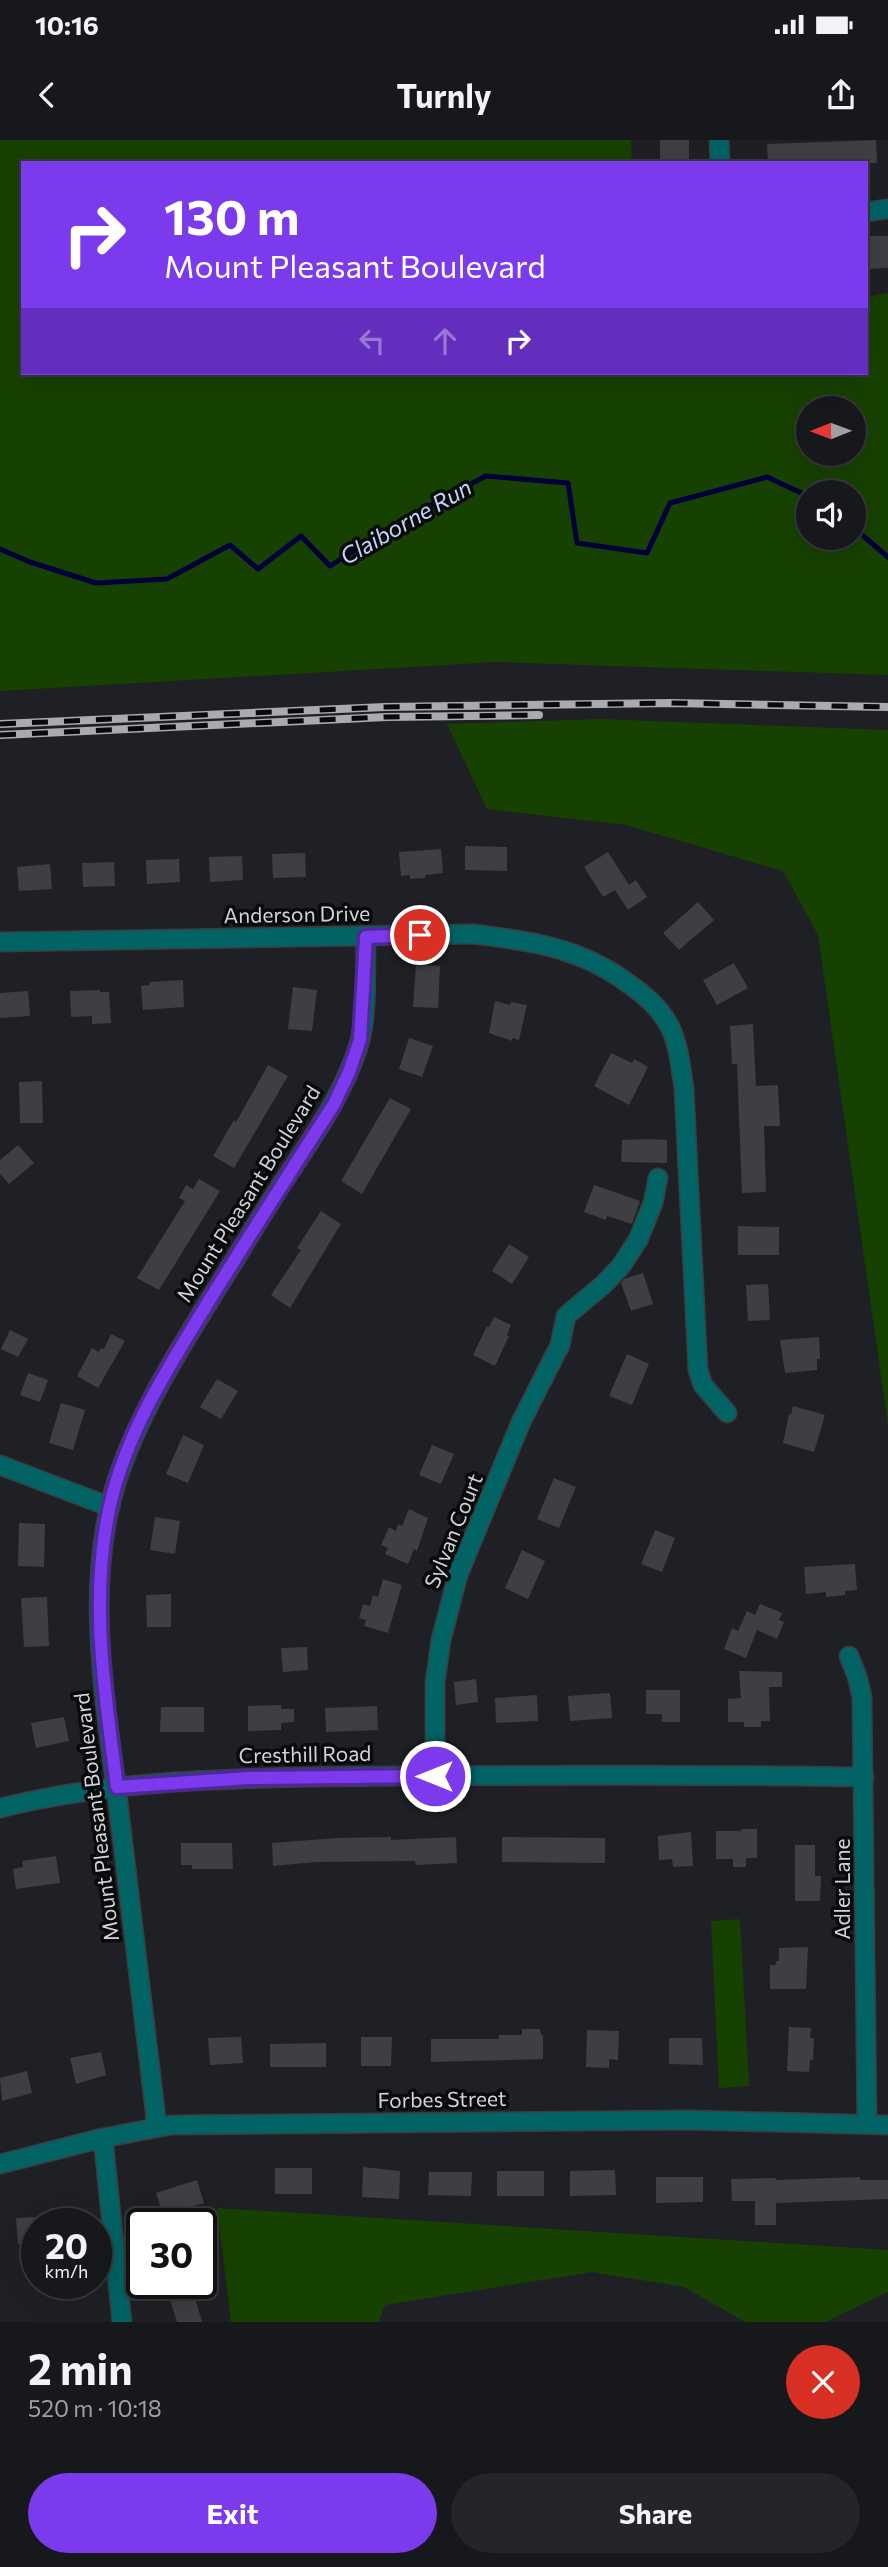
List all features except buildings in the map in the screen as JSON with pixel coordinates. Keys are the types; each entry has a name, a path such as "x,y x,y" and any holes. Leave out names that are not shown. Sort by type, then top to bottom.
{"street":[{"path":"719,140 720,161"},
{"path":"868,212 888,209"},
{"name":"Anderson Drive","path":"0,942 473,934 554,948 578,954 606,967 656,1006 675,1041 684,1090 698,1370 703,1385 727,1413"},
{"name":"Mount Pleasant Boulevard","path":"158,2127 104,1683 100,1627 102,1555 110,1507 119,1473 137,1428 162,1381 260,1219 334,1104 349,1072 360,1040 366,937"},
{"name":"Sylvan Court","path":"435,1776 435,1683 440,1640 450,1599 521,1422 560,1345 566,1316 612,1275 638,1241 653,1203 657,1178"},
{"path":"0,1465 110,1507"},
{"name":"Adler Lane","path":"849,1656 863,1697 867,2124"},
{"name":"Cresthill Road","path":"0,1808 117,1787 249,1778 728,1775 864,1777"},
{"name":"Forbes Street","path":"0,2164 158,2127 688,2120 888,2125"},
{"path":"103,2138 122,2322"}],"green space":[{"path":"0,140 631,140 632,161 21,161 21,375 868,375 868,297 888,293 888,675 496,662 0,691"},
{"path":"600,719 888,730 888,1425 818,935 783,871 626,825 487,809 447,724"},
{"path":"740,1919 749,2086 719,2088 711,1921"},
{"path":"217,2208 888,2250 888,2292 825,2322 745,2322 684,2287 592,2272 385,2305 379,2322 231,2322"}],"waterway":[{"name":"Claiborne Run","path":"0,549 30,562 96,583 167,579 230,545 258,569 301,536 330,566 400,521 486,476 568,483 577,543 647,553 670,503 767,477 796,490"},
{"name":"Claiborne Run","path":"866,538 888,557"}],"railway":[{"path":"0,724 385,707 670,703 888,707"},
{"path":"0,735 386,717 539,715"}],"route":[{"path":"420,935 366,937 360,1040 349,1072 334,1104 190,1333 137,1428 119,1473 110,1507 102,1555 99,1600 104,1683 117,1787 249,1778 435,1776"}]}
